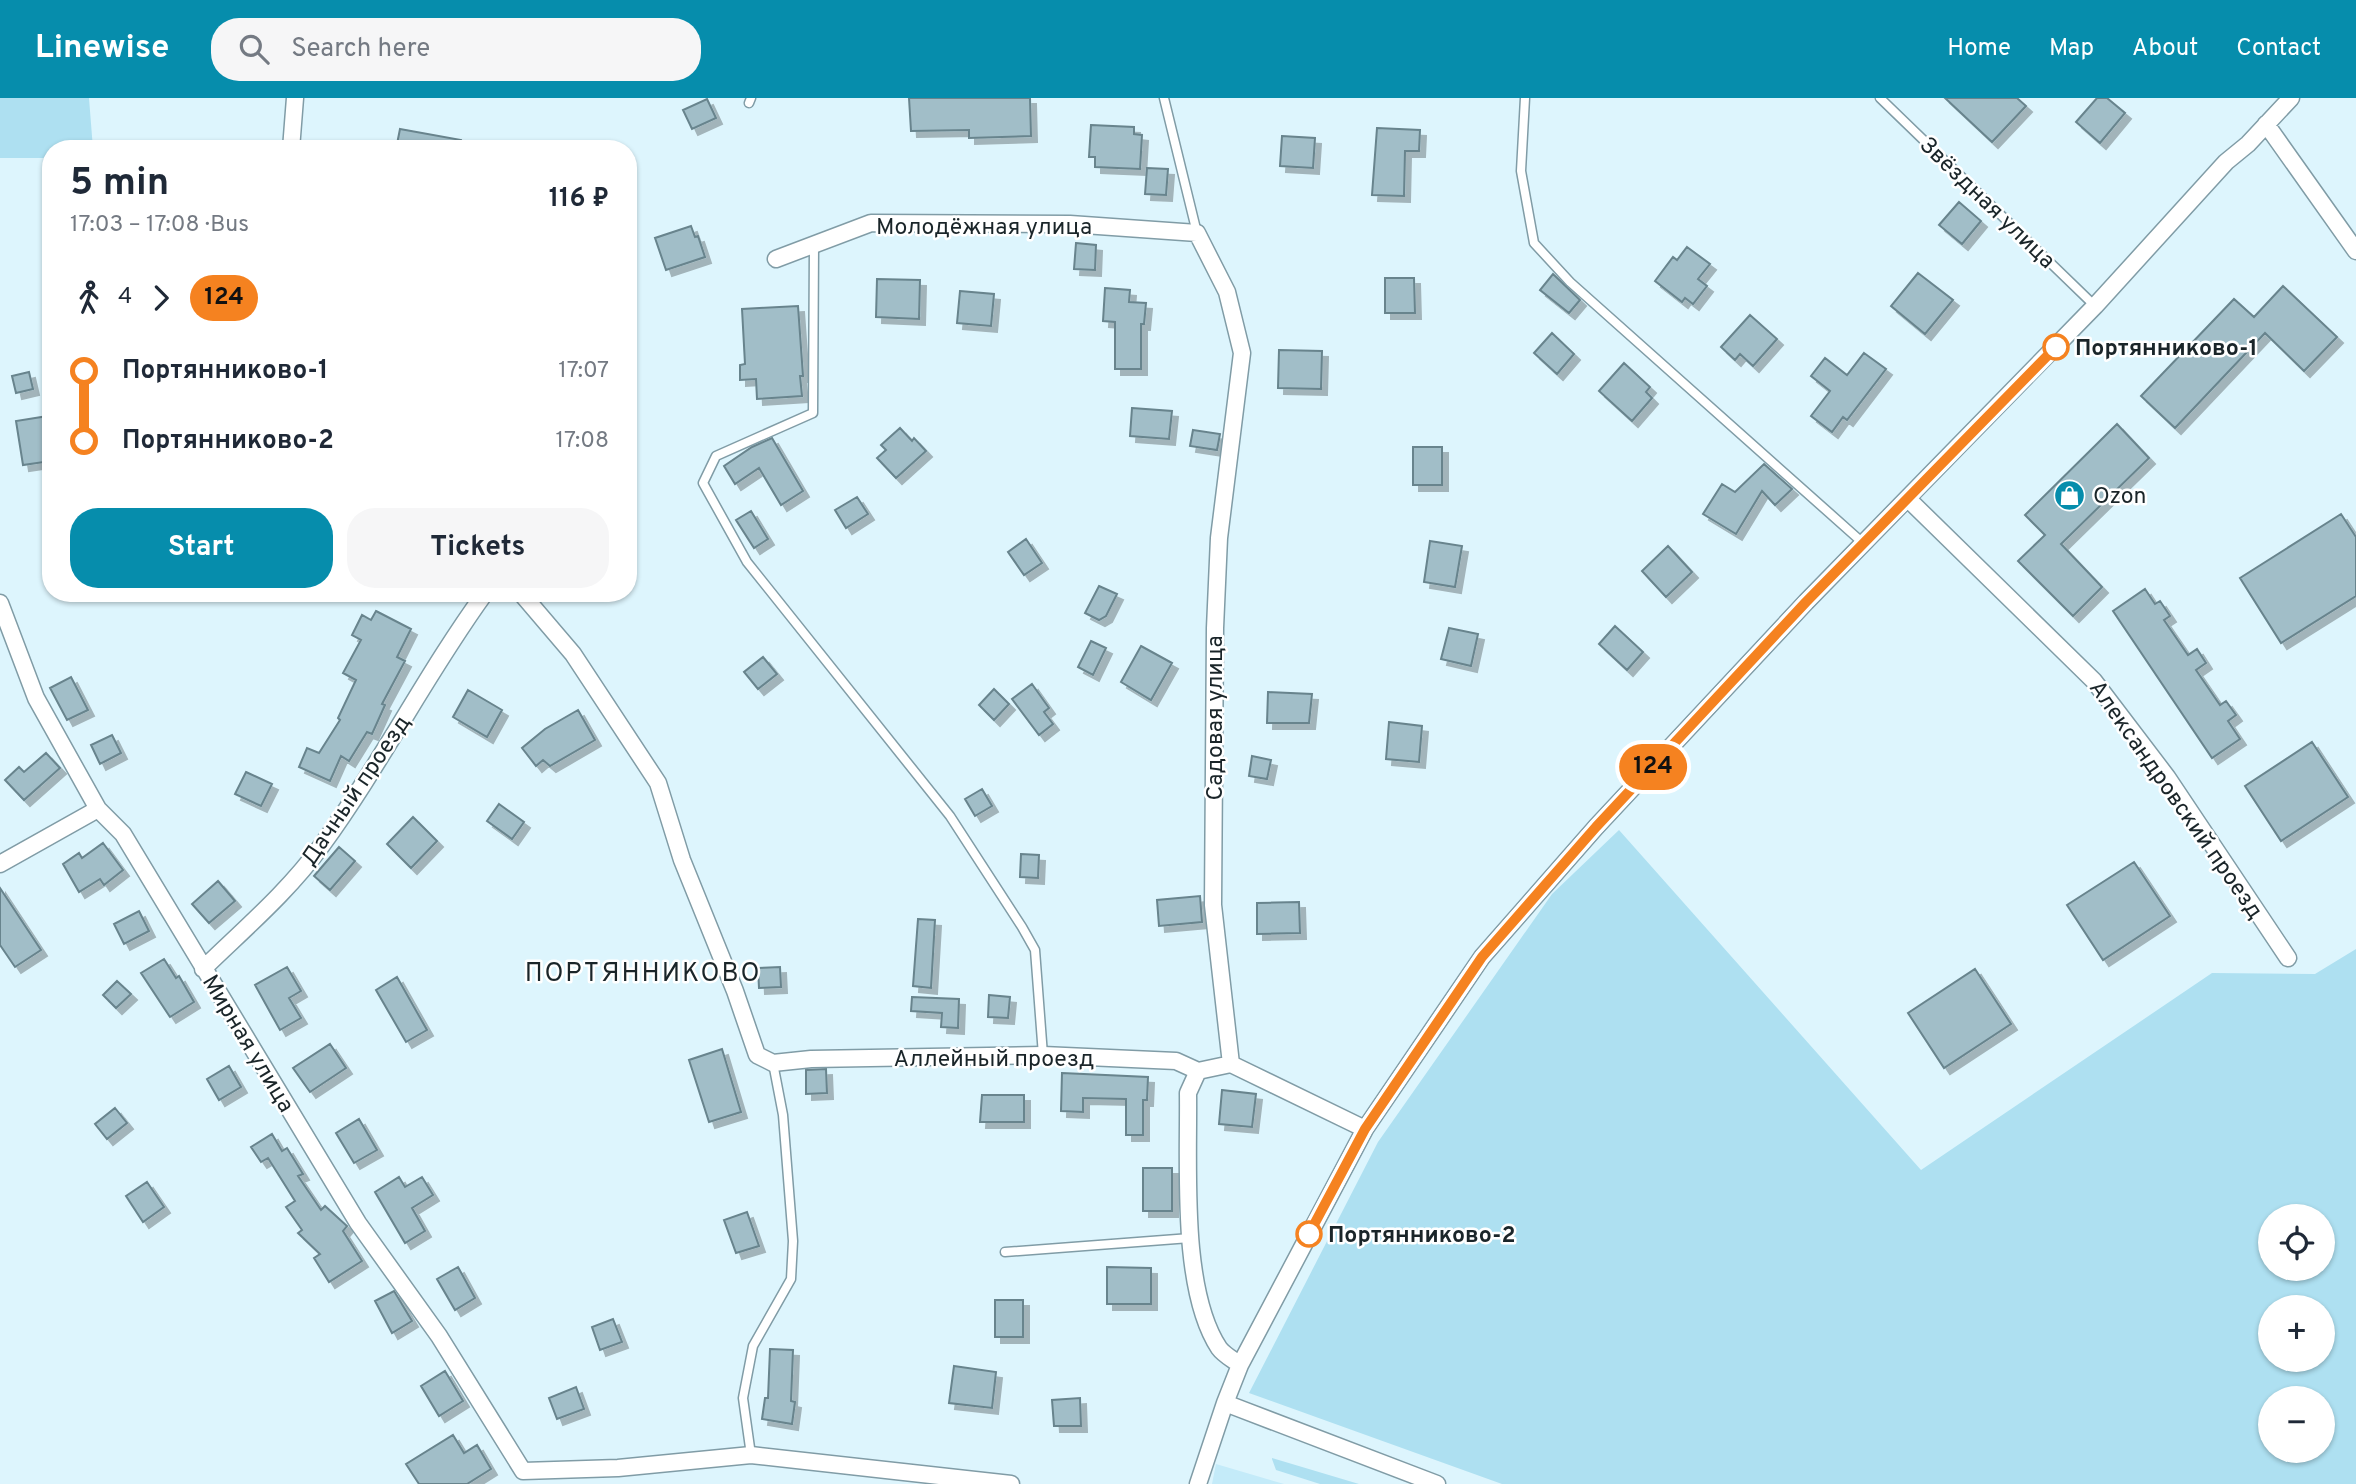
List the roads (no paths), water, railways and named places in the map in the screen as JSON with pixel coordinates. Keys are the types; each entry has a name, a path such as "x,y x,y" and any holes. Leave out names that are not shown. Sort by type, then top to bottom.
{"street":[{"path":"292,140 295,98"},
{"path":"1198,1484 1240,1365 1365,1129 1482,957 1596,827 1863,543 2095,306 2226,162 2248,144 2291,98"},
{"path":"2266,124 2356,251"},
{"name":"Молодёжная улица","path":"776,259 871,223 1070,224 1197,233"},
{"name":"Садовая улица","path":"1197,233 1227,292 1242,353 1219,538 1215,628 1213,905 1231,1064"},
{"name":"Александровский проезд","path":"1908,499 2094,681 2167,777 2288,958"},
{"name":"Дачный проезд","path":"203,969 276,900 320,848 358,794 455,634 478,602"},
{"path":"529,602 573,654 657,783 682,860 735,991 757,1055 773,1063"},
{"name":"Мирная улица","path":"0,603 36,698 98,809 123,834 358,1223 439,1336 524,1477"},
{"path":"0,864 98,809"},
{"name":"Аллейный проезд","path":"773,1063 811,1059 1043,1055 1176,1061 1198,1071 1231,1064"},
{"path":"1231,1064 1365,1129"},
{"path":"1198,1071 1188,1093 1190,1238 1202,1310 1220,1350 1240,1365"},
{"path":"1225,1404 1437,1484"},
{"path":"524,1477 751,1455 1011,1484"}],"lane":[{"path":"1164,98 1197,233"},
{"path":"1525,98 1521,171 1534,243 1570,282 1863,543"},
{"name":"Звёздная улица","path":"1880,98 2095,306"},
{"path":"814,245 813,413 716,456 704,484 747,562 950,816 1022,927 1035,950 1043,1055"},
{"path":"751,1455 743,1398 753,1346 791,1279 793,1241 783,1115 773,1063"},
{"path":"1005,1252 1190,1238"}],"place":[{"name":"Портянниково-1","path":"2056,347"},
{"name":"Ozon","path":"2070,495"},
{"name":"Портянниково-2","path":"1309,1234"}],"district":[{"name":"ПОРТЯННИКОВО","path":"643,972"}]}
